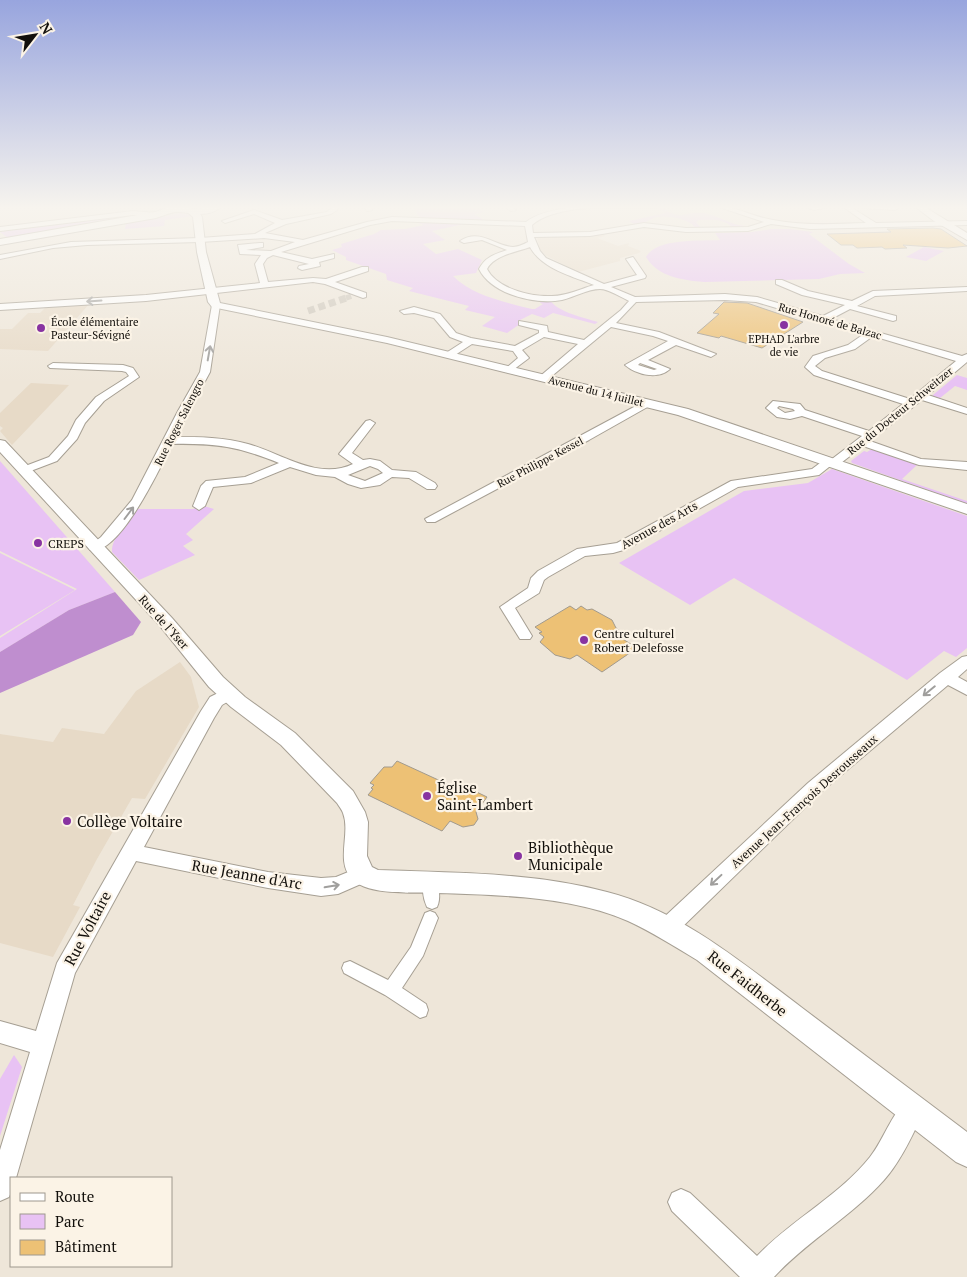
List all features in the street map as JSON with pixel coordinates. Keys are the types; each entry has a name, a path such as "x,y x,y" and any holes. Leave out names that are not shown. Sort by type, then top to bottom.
{"street":[{"name":"Rue Roger Salengro","path":"95,546 106,540 116,530 138,502 206,369 216,305 213,302 206,266"},
{"path":"260,266 266,285"},
{"path":"302,268 311,266"},
{"path":"486,266 483,269 488,279 503,287 523,287 544,298 560,297 642,276 634,266"},
{"path":"544,378 609,324 634,300 557,266"},
{"path":"327,282 365,269"},
{"path":"0,307 137,298 313,280 327,282 358,295"},
{"path":"779,282 805,293 893,318"},
{"path":"824,319 868,296 878,293 967,289"},
{"name":"Rue Honoré de Balzac","path":"634,300 742,298 764,302 965,358"},
{"name":"Avenue du 14 Juillet","path":"216,305 344,330 710,420 967,510"},
{"path":"404,311 414,310 438,316 453,335 470,341 516,349 524,358 509,370"},
{"path":"522,322 544,328 543,334"},
{"path":"609,324 650,333 711,354"},
{"path":"872,333 848,348 825,354 812,363 810,367 818,373 911,403"},
{"path":"516,349 543,334 585,343"},
{"path":"449,355 470,341"},
{"path":"640,360 676,341"},
{"name":"Rue du Docteur Schweitzer","path":"830,463 866,439 921,396 965,358"},
{"path":"24,470 53,459 73,437 80,422 100,399 134,377 130,370 123,368 53,366"},
{"path":"921,396 967,411"},
{"name":"Rue Philippe Kessel","path":"432,519 550,457 646,403"},
{"path":"801,412 918,462 967,466"},
{"path":"361,464 345,454 370,423"},
{"path":"168,441 208,440 228,442 259,451 288,464 308,470 338,474 357,485 364,486 386,477 389,473"},
{"name":"Rue de l'Yser","path":"0,445 166,622 228,694 288,739 350,804 354,812 357,833 355,856 359,870 363,874"},
{"path":"338,474 368,462 375,463 389,473 408,474 431,486"},
{"name":"Avenue des Arts","path":"525,636 507,607 534,590 538,578 542,574 582,552 613,549 622,546 735,484 815,472 830,463"},
{"path":"199,506 207,486 215,482 247,480 288,464"},
{"path":"207,474 222,482"},
{"name":"Avenue Jean-François Desrousseaux","path":"668,927 814,788 967,661"},
{"path":"946,677 967,689"},
{"name":"Rue Voltaire","path":"0,1188 64,970 207,716 216,702 228,694"},
{"name":"Rue Jeanne d'Arc","path":"130,852 268,880 321,887 338,885 363,874"},
{"name":"Rue Faidherbe","path":"363,874 431,901 497,884 568,893 610,904 668,927 707,952 967,1151"},
{"path":"391,990 417,951 431,901"},
{"path":"350,968 391,990 420,1010"},
{"path":"0,1032 42,1044"},
{"path":"681,1202 756,1276 788,1244 852,1194 876,1170 912,1110"}],"shaded area":[{"path":"566,266 602,266 578,272"},
{"name":"École élémentaire Pasteur-Sévigné","path":"90,303 48,351 0,349 0,329 12,329 28,313 40,313 47,306"},
{"path":"31,383 69,385 12,445 0,431 3,428 0,426 0,413"},
{"path":"115,592 141,622 133,635 0,693 0,652 69,610"},
{"name":"Collège Voltaire","path":"180,662 191,677 199,707 145,799 132,798 73,905 80,907 53,957 0,943 0,734 53,742 62,728 104,734 136,691"}],"green space":[{"path":"362,266 479,266 476,273 453,276 470,289 511,304 535,309 543,304 540,303 542,300 550,300 565,311 598,322 595,324 553,313 544,318 532,314 518,321 520,324 507,333 482,326 495,317 465,310 469,306 409,291 413,288 387,280 386,274"},
{"path":"653,266 852,266 865,273 840,274 819,279 704,282 671,276"},
{"path":"957,375 967,378 967,390 955,386 940,398 933,396 933,395"},
{"path":"872,449 917,465 902,479 967,501 967,504 852,463 851,461 864,451 867,452"},
{"path":"0,461 115,592 69,610 0,652 0,638 77,589 0,551"},
{"path":"832,469 967,516 967,648 956,657 944,651 907,680 734,578 690,605 619,563 744,491 808,483"},
{"path":"196,506 214,509 186,534 193,540 183,546 195,555 139,580 112,552 117,535 137,509 194,509"},
{"path":"0,553 75,590 0,636"},
{"path":"14,1055 22,1067 0,1136 0,1079"}],"building":[{"name":"EPHAD L'arbre de vie","path":"724,302 747,303 803,322 762,348 721,336 719,338 697,333 719,314 713,313"},
{"name":"Centre culturel Robert Delefosse","path":"570,606 576,610 581,606 587,610 592,609 612,620 616,628 623,633 618,636 637,648 602,672 577,655 570,659 555,655 540,642 544,637 539,633 542,632 535,627"},
{"name":"Église Saint-Lambert","path":"397,761 458,789 462,785 487,797 476,812 478,819 474,825 463,827 450,821 442,831 368,795 374,785 370,783 384,767 392,767"}],"tunnel":[{"path":"308,311 349,297"}],"place":[{"name":"EPHAD L'arbre de vie","path":"784,325"},
{"name":"École élémentaire Pasteur-Sévigné","path":"41,328"},
{"name":"CREPS","path":"38,543"},
{"name":"Centre culturel Robert Delefosse","path":"584,640"},
{"name":"Église Saint-Lambert","path":"427,796"},
{"name":"Collège Voltaire","path":"67,821"},
{"name":"Bibliothèque Municipale","path":"518,856"}]}
